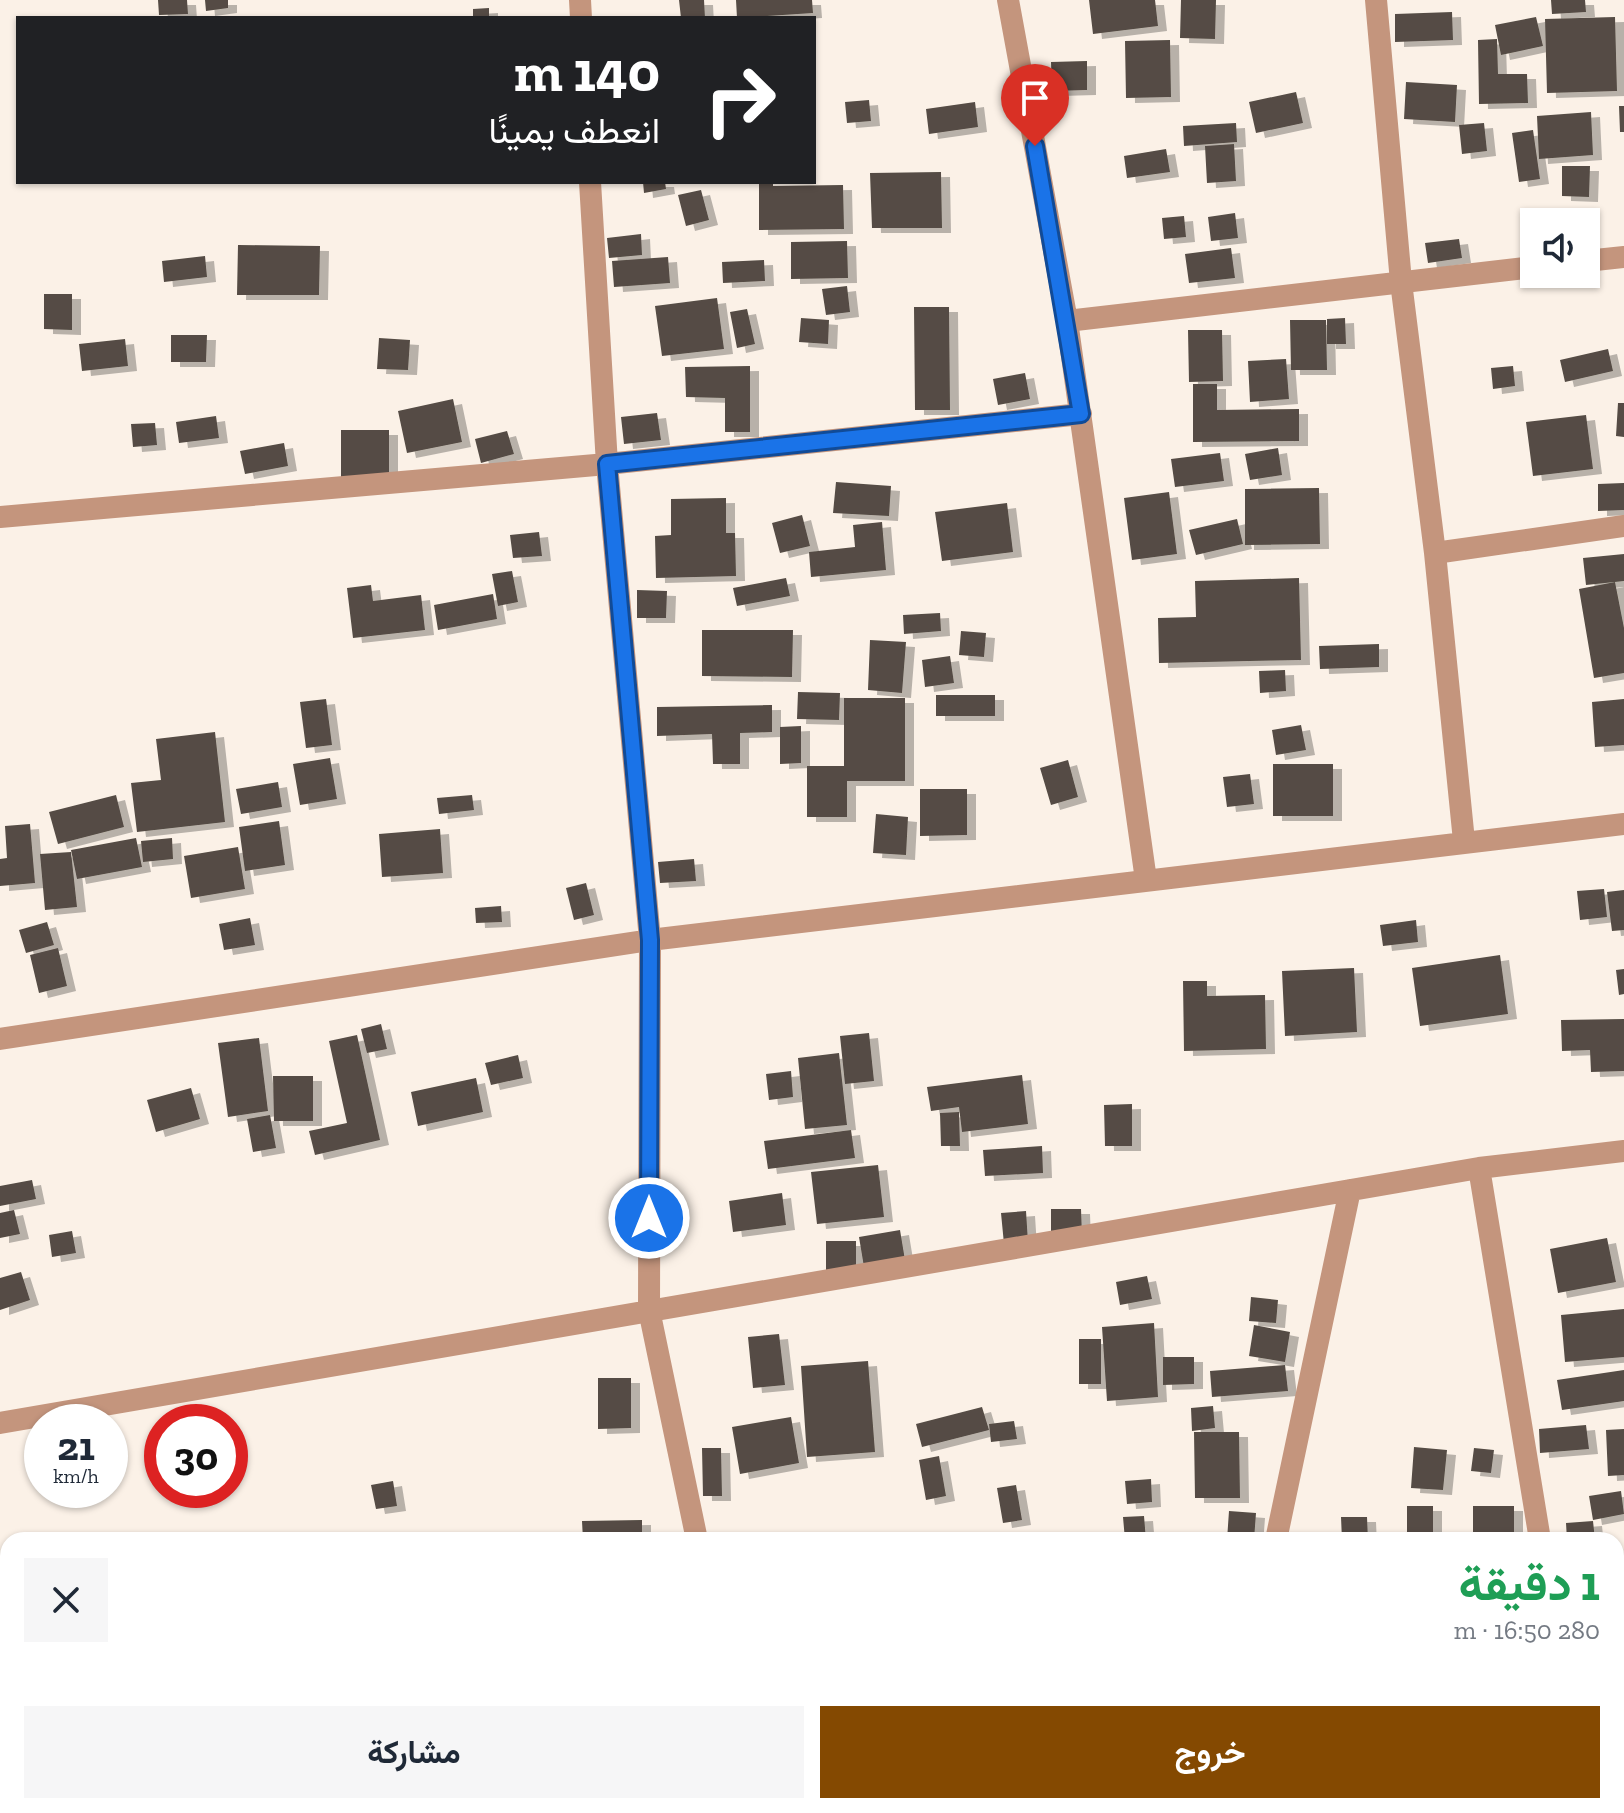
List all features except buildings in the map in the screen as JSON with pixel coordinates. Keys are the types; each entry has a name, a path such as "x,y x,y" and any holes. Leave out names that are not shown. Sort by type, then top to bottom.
{"street":[{"path":"1008,0 1067,321 1146,880"},
{"path":"1376,0 1401,282 1435,553 1464,841"},
{"path":"590,184 607,464 650,940 649,1310 695,1532"},
{"path":"1600,260 1624,257"},
{"path":"1067,321 1520,269"},
{"path":"0,517 607,464 1081,414"},
{"path":"1435,553 1624,526"},
{"path":"0,1039 650,940 1624,824"},
{"path":"0,1423 1479,1168 1624,1151"},
{"path":"1479,1168 1539,1532"},
{"path":"1278,1532 1350,1190"}],"route":[{"path":"649,1218 650,940 607,464 1081,414 1035,146"}]}
